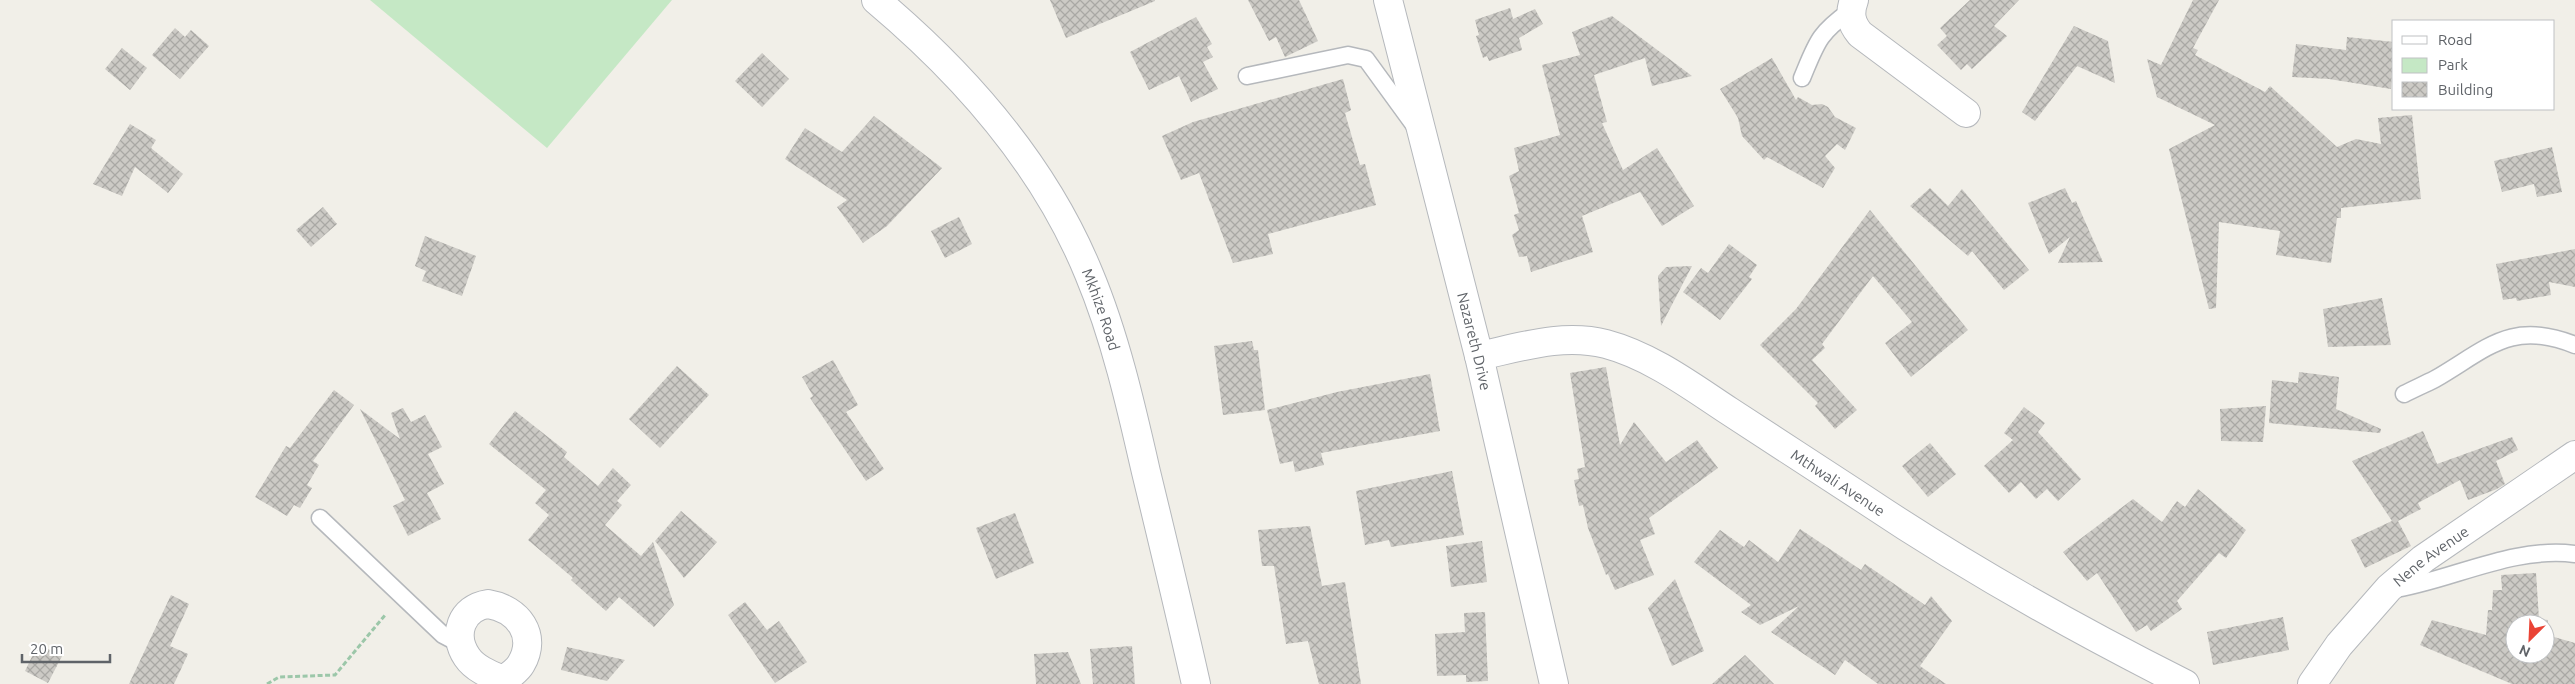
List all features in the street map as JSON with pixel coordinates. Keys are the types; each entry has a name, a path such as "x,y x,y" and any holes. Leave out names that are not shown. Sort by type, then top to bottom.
{"street":[{"name":"Mkhize Road","path":"876,0 964,82 1010,139 1053,202 1089,274 1127,389 1196,684"},
{"name":"Nazareth Drive","path":"1388,0 1479,356 1554,684"},
{"path":"1852,5 1852,25 1860,34 1966,113"},
{"name":"Mthwali Avenue","path":"1479,356 1550,340 1579,339 1606,344 1638,356 1682,380 1932,544 2029,602 2185,684"},
{"name":"Nene Avenue","path":"2312,684 2339,645 2385,591 2423,559 2575,455"},
{"path":"488,604 510,611 524,628 526,637 525,650 521,665 504,682 482,671 468,659 462,645 460,632 463,620 470,610 488,604"}],"lane":[{"path":"1802,78 1820,37 1852,5"},
{"path":"1247,76 1348,55 1358,56 1366,59 1421,135"},
{"path":"2404,394 2435,379 2486,346 2512,336 2536,334 2575,345"},
{"path":"320,518 443,635 462,645"},
{"path":"2385,591 2418,586 2496,561 2525,556 2575,554"}],"path":[{"path":"267,684 279,677 335,675 401,596"}],"green space":[{"path":"370,0 672,0 547,148"}],"building":[{"path":"1050,0 1155,0 1155,1 1066,38"},
{"path":"1248,0 1299,0 1318,41 1285,57 1276,37 1269,41"},
{"path":"1970,0 2019,0 1994,26 2007,36 1972,69 1967,64 1961,70 1937,45 1947,36 1940,28"},
{"path":"2193,0 2219,0 2193,48 2198,50 2195,55 2265,92 2270,86 2337,147 2356,139 2381,144 2378,118 2412,115 2421,199 2341,208 2341,218 2337,218 2331,263 2276,255 2280,231 2219,222 2216,308 2209,309 2169,149 2215,125 2157,97 2147,59 2161,65"},
{"path":"1510,8 1513,19 1535,9 1543,24 1519,38 1522,50 1489,61 1487,56 1483,58 1476,36 1479,35 1475,20"},
{"path":"1612,16 1692,76 1652,86 1645,58 1594,75 1607,122 1602,123 1623,170 1657,148 1694,206 1662,226 1640,192 1582,216 1593,252 1531,272 1527,256 1519,257 1512,235 1519,230 1514,215 1519,213 1509,176 1519,171 1514,148 1560,135 1542,65 1580,55 1572,32"},
{"path":"1196,17 1212,44 1207,47 1213,57 1203,62 1218,89 1191,102 1179,76 1149,90 1130,52"},
{"path":"2074,26 2108,41 2115,83 2077,66 2035,121 2022,112"},
{"path":"175,28 185,37 191,30 209,46 180,79 152,55"},
{"path":"2347,37 2392,42 2391,89 2329,79 2292,77 2296,44 2346,50"},
{"path":"122,48 147,68 130,90 105,69"},
{"path":"762,53 789,79 762,107 735,81"},
{"path":"1772,58 1796,100 1798,97 1812,105 1822,104 1828,107 1835,117 1856,128 1845,150 1837,144 1825,156 1835,168 1823,188 1767,157 1764,160 1742,136 1738,118 1720,89"},
{"path":"1343,79 1351,110 1345,113 1360,165 1365,164 1376,205 1268,234 1273,254 1233,263 1199,173 1181,180 1162,136 1193,122"},
{"path":"874,116 942,168 887,226 863,243 837,207 847,200 785,159 805,128 842,152"},
{"path":"130,124 156,140 151,148 183,174 168,193 135,167 122,196 93,184"},
{"path":"2552,147 2562,192 2537,197 2534,184 2502,192 2494,161"},
{"path":"1930,188 1948,206 1962,189 2029,270 2004,290 1972,251 1968,256 1910,206"},
{"path":"2065,188 2072,203 2076,201 2103,262 2058,263 2070,237 2049,254 2028,203"},
{"path":"323,207 337,224 311,247 296,230"},
{"path":"1870,210 1968,330 1911,377 1885,343 1912,322 1873,276 1822,344 1825,348 1812,360 1857,410 1835,429 1815,406 1818,403 1760,345 1796,309"},
{"path":"959,217 972,244 945,258 931,231"},
{"path":"425,236 476,256 462,296 422,281 426,271 415,266"},
{"path":"1729,244 1757,265 1749,277 1752,279 1720,320 1683,292 1701,268 1708,273"},
{"path":"2575,249 2575,287 2549,282 2551,295 2517,301 2516,298 2503,300 2496,264"},
{"path":"1692,266 1661,326 1658,276 1666,267"},
{"path":"2382,298 2391,345 2328,347 2323,309"},
{"path":"1252,341 1254,350 1258,350 1265,410 1223,415 1214,346"},
{"path":"833,360 858,405 846,412 884,469 866,481 810,398 813,396 802,377"},
{"path":"677,366 709,395 660,448 629,419"},
{"path":"1606,367 1620,445 1634,422 1666,462 1697,440 1718,468 1649,518 1655,534 1640,540 1654,575 1615,590 1608,574 1606,575 1588,528 1583,505 1579,506 1574,480 1579,479 1577,469 1585,467 1570,373"},
{"path":"2299,372 2339,377 2336,409 2381,429 2380,433 2269,423 2272,380 2298,383"},
{"path":"1430,374 1440,431 1321,453 1324,465 1295,472 1293,461 1280,464 1267,410 1337,392"},
{"path":"334,390 354,405 313,461 319,465 307,485 312,488 300,508 294,505 287,516 255,497 286,446 290,448"},
{"path":"2266,406 2263,442 2221,441 2220,409"},
{"path":"2024,407 2045,423 2038,432 2081,479 2058,501 2047,489 2036,499 2021,482 2009,493 1984,466 2013,440 2004,433"},
{"path":"403,408 411,422 425,415 442,447 428,454 444,484 427,493 441,519 408,536 393,506 405,500 360,409 400,439 391,413"},
{"path":"515,411 567,452 564,457 598,486 613,468 631,485 617,501 622,505 605,525 641,556 653,542 674,605 654,627 619,597 606,611 571,580 573,578 528,540 549,515 535,503 546,490 489,444"},
{"path":"2423,431 2437,464 2512,437 2518,450 2496,461 2505,484 2497,489 2468,500 2460,480 2418,503 2421,509 2398,521 2411,546 2365,568 2351,540 2392,521 2352,461"},
{"path":"1930,443 1956,474 1928,497 1902,466"},
{"path":"1452,471 1464,535 1391,547 1389,540 1365,545 1356,491"},
{"path":"2198,489 2246,530 2226,558 2219,553 2177,601 2182,609 2151,631 2147,625 2136,632 2097,573 2087,581 2063,552 2133,499 2162,522 2177,501 2185,507"},
{"path":"681,511 717,542 684,578 655,541"},
{"path":"1015,513 1034,563 996,579 976,528"},
{"path":"1310,526 1322,586 1345,582 1361,684 1319,684 1308,641 1286,644 1274,566 1262,566 1258,530"},
{"path":"1800,529 1861,570 1865,564 1925,605 1931,596 1952,621 1920,666 1946,684 1878,684 1845,660 1835,675 1771,632 1799,606 1760,625 1741,612 1751,605 1694,562 1720,530 1744,547 1749,540 1778,562"},
{"path":"1482,541 1487,582 1451,587 1446,546"},
{"path":"2536,573 2539,614 2505,614 2505,664 2555,664 2555,637 2575,643 2575,684 2512,684 2420,645 2432,620 2486,635 2488,610 2492,610 2493,590 2502,590 2501,575"},
{"path":"1675,579 1704,651 1672,666 1648,608"},
{"path":"171,595 189,604 170,646 188,654 174,684 129,684"},
{"path":"745,602 767,630 779,621 807,662 775,683 728,615"},
{"path":"1485,612 1488,681 1466,682 1466,675 1437,676 1435,634 1465,632 1464,613"},
{"path":"2283,617 2289,650 2213,665 2207,632"},
{"path":"38,644 62,656 48,683 25,671"},
{"path":"1132,646 1135,684 1093,684 1090,649"},
{"path":"567,647 625,660 607,681 561,670"},
{"path":"1068,652 1081,684 1036,684 1034,654"},
{"path":"1745,655 1774,684 1712,684"}]}
